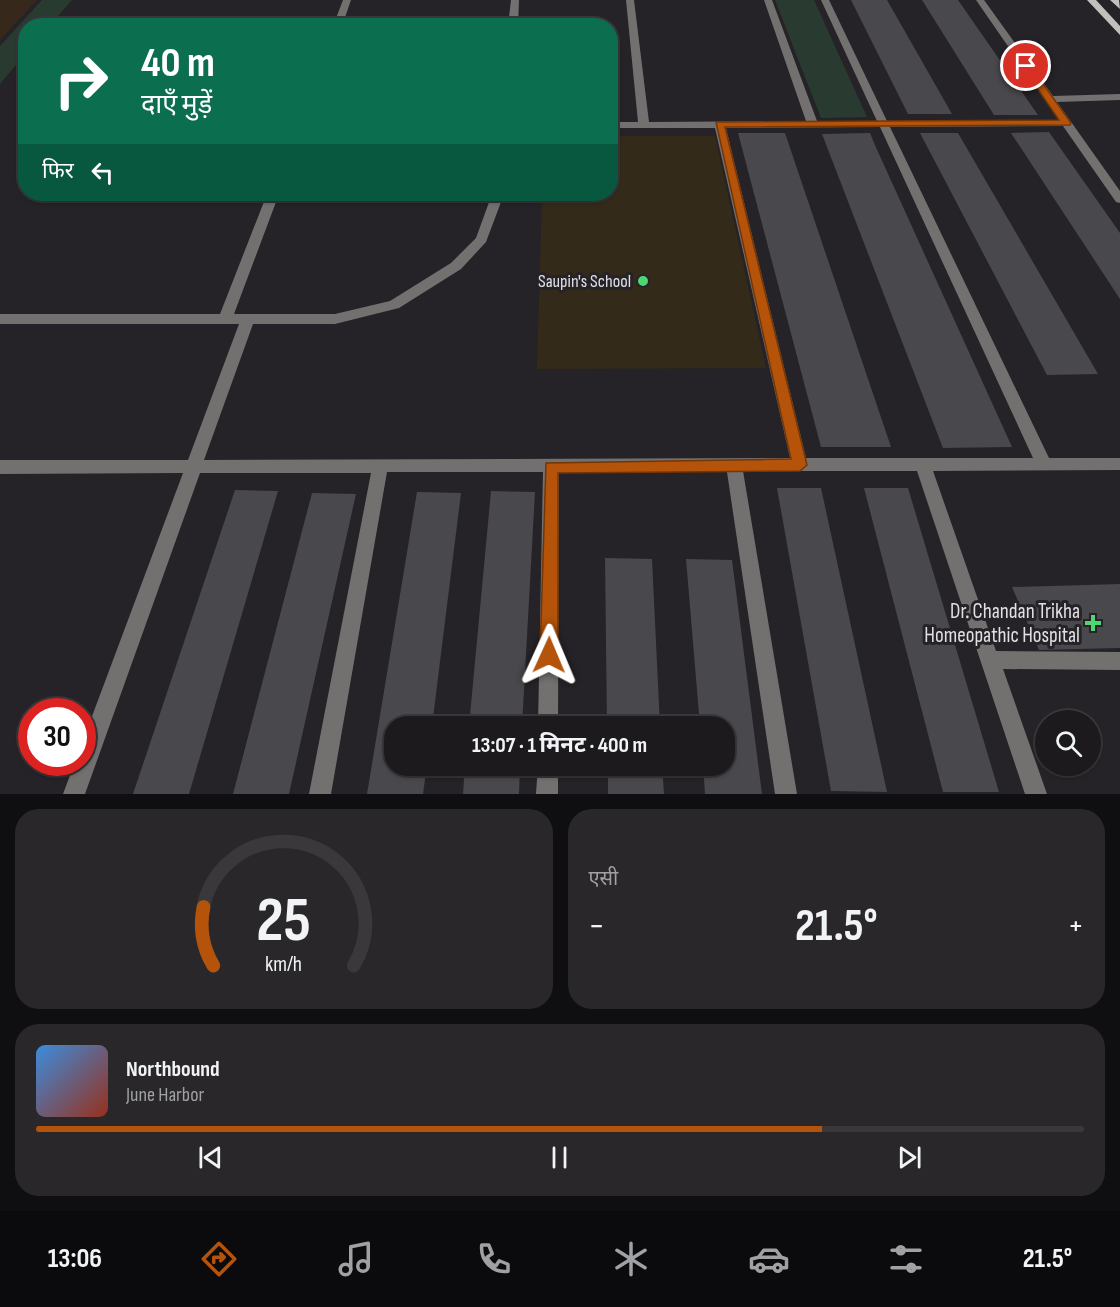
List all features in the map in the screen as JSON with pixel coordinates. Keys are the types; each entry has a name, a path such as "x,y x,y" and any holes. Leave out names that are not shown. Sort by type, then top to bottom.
{"main road":[{"path":"1091,0 1120,32"},
{"path":"1114,0 1120,6"}],"street":[{"path":"340,18 347,0"},
{"path":"514,18 515,0"},
{"path":"630,0 644,124"},
{"path":"768,0 812,123"},
{"path":"825,0 1044,464"},
{"path":"980,0 1120,199"},
{"path":"1049,99 1120,98"},
{"path":"618,124 1066,123"},
{"path":"720,124 800,465"},
{"path":"225,319 270,201"},
{"path":"0,319 335,319 394,304 456,266 482,238 495,201"},
{"path":"74,794 248,319"},
{"path":"0,467 380,468 1120,464"},
{"path":"923,466 992,660 1036,794"},
{"path":"548,716 551,467"},
{"path":"734,467 786,794"},
{"path":"320,794 380,468"},
{"path":"992,660 1120,661"},
{"path":"548,776 548,794"}],"shaded area":[{"path":"0,0 37,0 18,18 0,40"},
{"name":"Saupin's School","path":"618,136 715,136 766,368 537,369 542,201 618,201"}],"green space":[{"path":"42,0 72,0 56,18 26,18"},
{"path":"775,0 814,0 867,117 821,118"},
{"path":"18,26 18,62 0,84 0,46"}],"building":[{"path":"851,0 887,0 952,114 908,114"},
{"path":"922,0 958,0 1038,115 994,115"},
{"path":"1049,132 1120,233 1120,299 1011,133"},
{"path":"738,133 785,133 891,447 821,447"},
{"path":"870,133 1012,447 943,448 822,134"},
{"path":"920,133 958,133 1098,374 1047,375"},
{"path":"777,488 821,488 887,792 831,791"},
{"path":"864,488 908,488 999,792 943,792"},
{"path":"235,490 278,491 189,794 133,794"},
{"path":"491,491 535,492 523,716 470,716"},
{"path":"417,492 461,493 433,716 384,716 384,776 425,776 423,794 367,794"},
{"path":"312,493 356,494 289,794 233,794"},
{"path":"605,558 652,559 660,716 607,716"},
{"path":"686,559 732,560 762,794 705,794 704,776 735,776 735,716 699,716"},
{"path":"1120,584 1120,648 1039,650 1012,587"},
{"path":"464,776 520,776 519,794 463,794"},
{"path":"608,776 663,776 664,794 608,794"}],"place":[{"name":"Saupin's School","path":"643,281"},
{"name":"Dr. Chandan Trikha Homeopathic Hospital","path":"1093,623"}],"route":[{"path":"549,655 551,467 800,465 720,124 1066,123 1026,66"}]}
